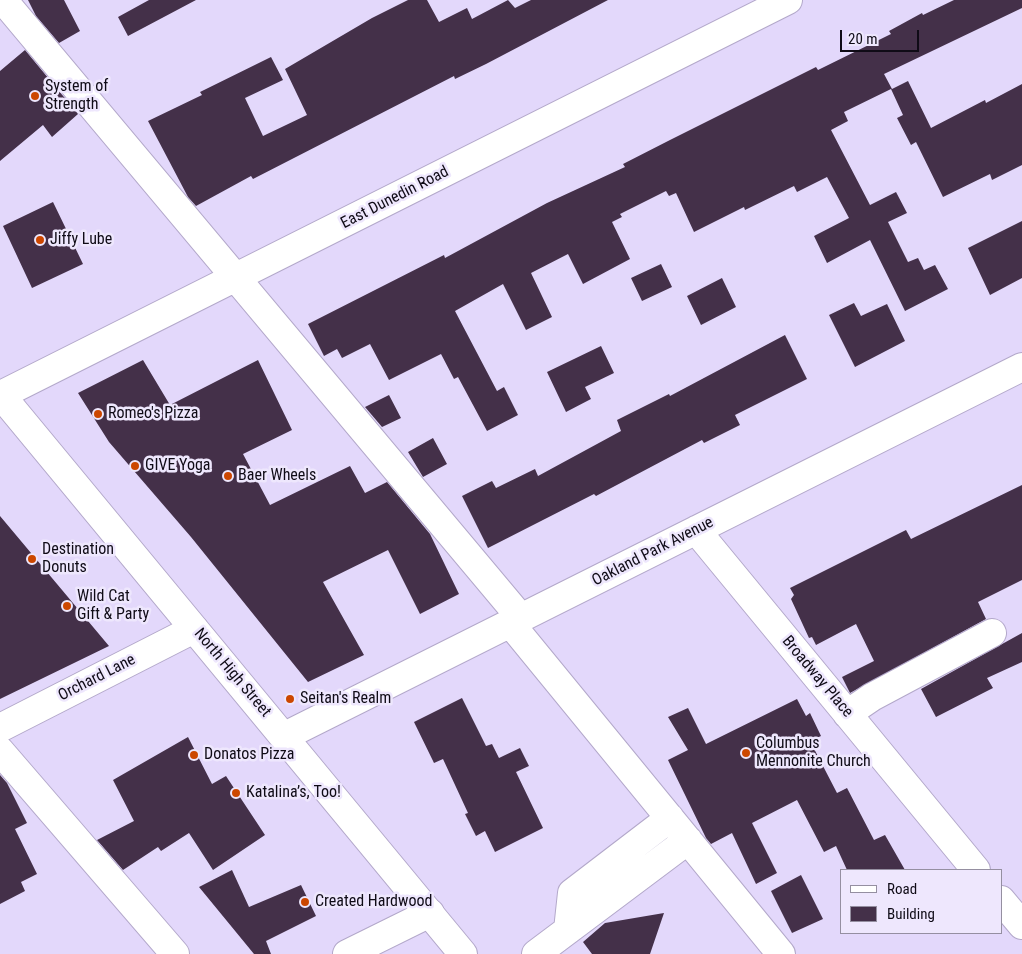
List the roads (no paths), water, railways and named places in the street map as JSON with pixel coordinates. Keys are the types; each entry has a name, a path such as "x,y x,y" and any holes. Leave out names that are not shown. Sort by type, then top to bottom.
{"street":[{"path":"3,0 235,278 515,621 670,818 781,954"},
{"name":"East Dunedin Road","path":"0,394 788,0"},
{"name":"Oakland Park Avenue","path":"284,736 1022,367"},
{"name":"North High Street","path":"0,394 463,954"},
{"name":"Broadway Place","path":"696,530 975,869"},
{"name":"Orchard Lane","path":"0,728 194,629"},
{"path":"847,714 872,697 992,633"},
{"path":"0,751 175,954"},
{"path":"568,930 572,893 670,818"},
{"path":"536,954 688,840"},
{"path":"1002,901 1022,926"},
{"path":"347,954 430,913"}],"place":[{"name":"System of Strength","path":"35,96"},
{"name":"Jiffy Lube","path":"40,240"},
{"name":"Romeo's Pizza","path":"98,414"},
{"name":"GIVE Yoga","path":"135,466"},
{"name":"Baer Wheels","path":"228,476"},
{"name":"Destination Donuts","path":"32,559"},
{"name":"Wild Cat Gift & Party","path":"67,606"},
{"name":"Seitan's Realm","path":"290,699"},
{"name":"Columbus Mennonite Church","path":"746,753"},
{"name":"Donatos Pizza","path":"194,755"},
{"name":"Katalina’s, Too!","path":"236,793"},
{"name":"Created Hardwood","path":"305,902"}]}
